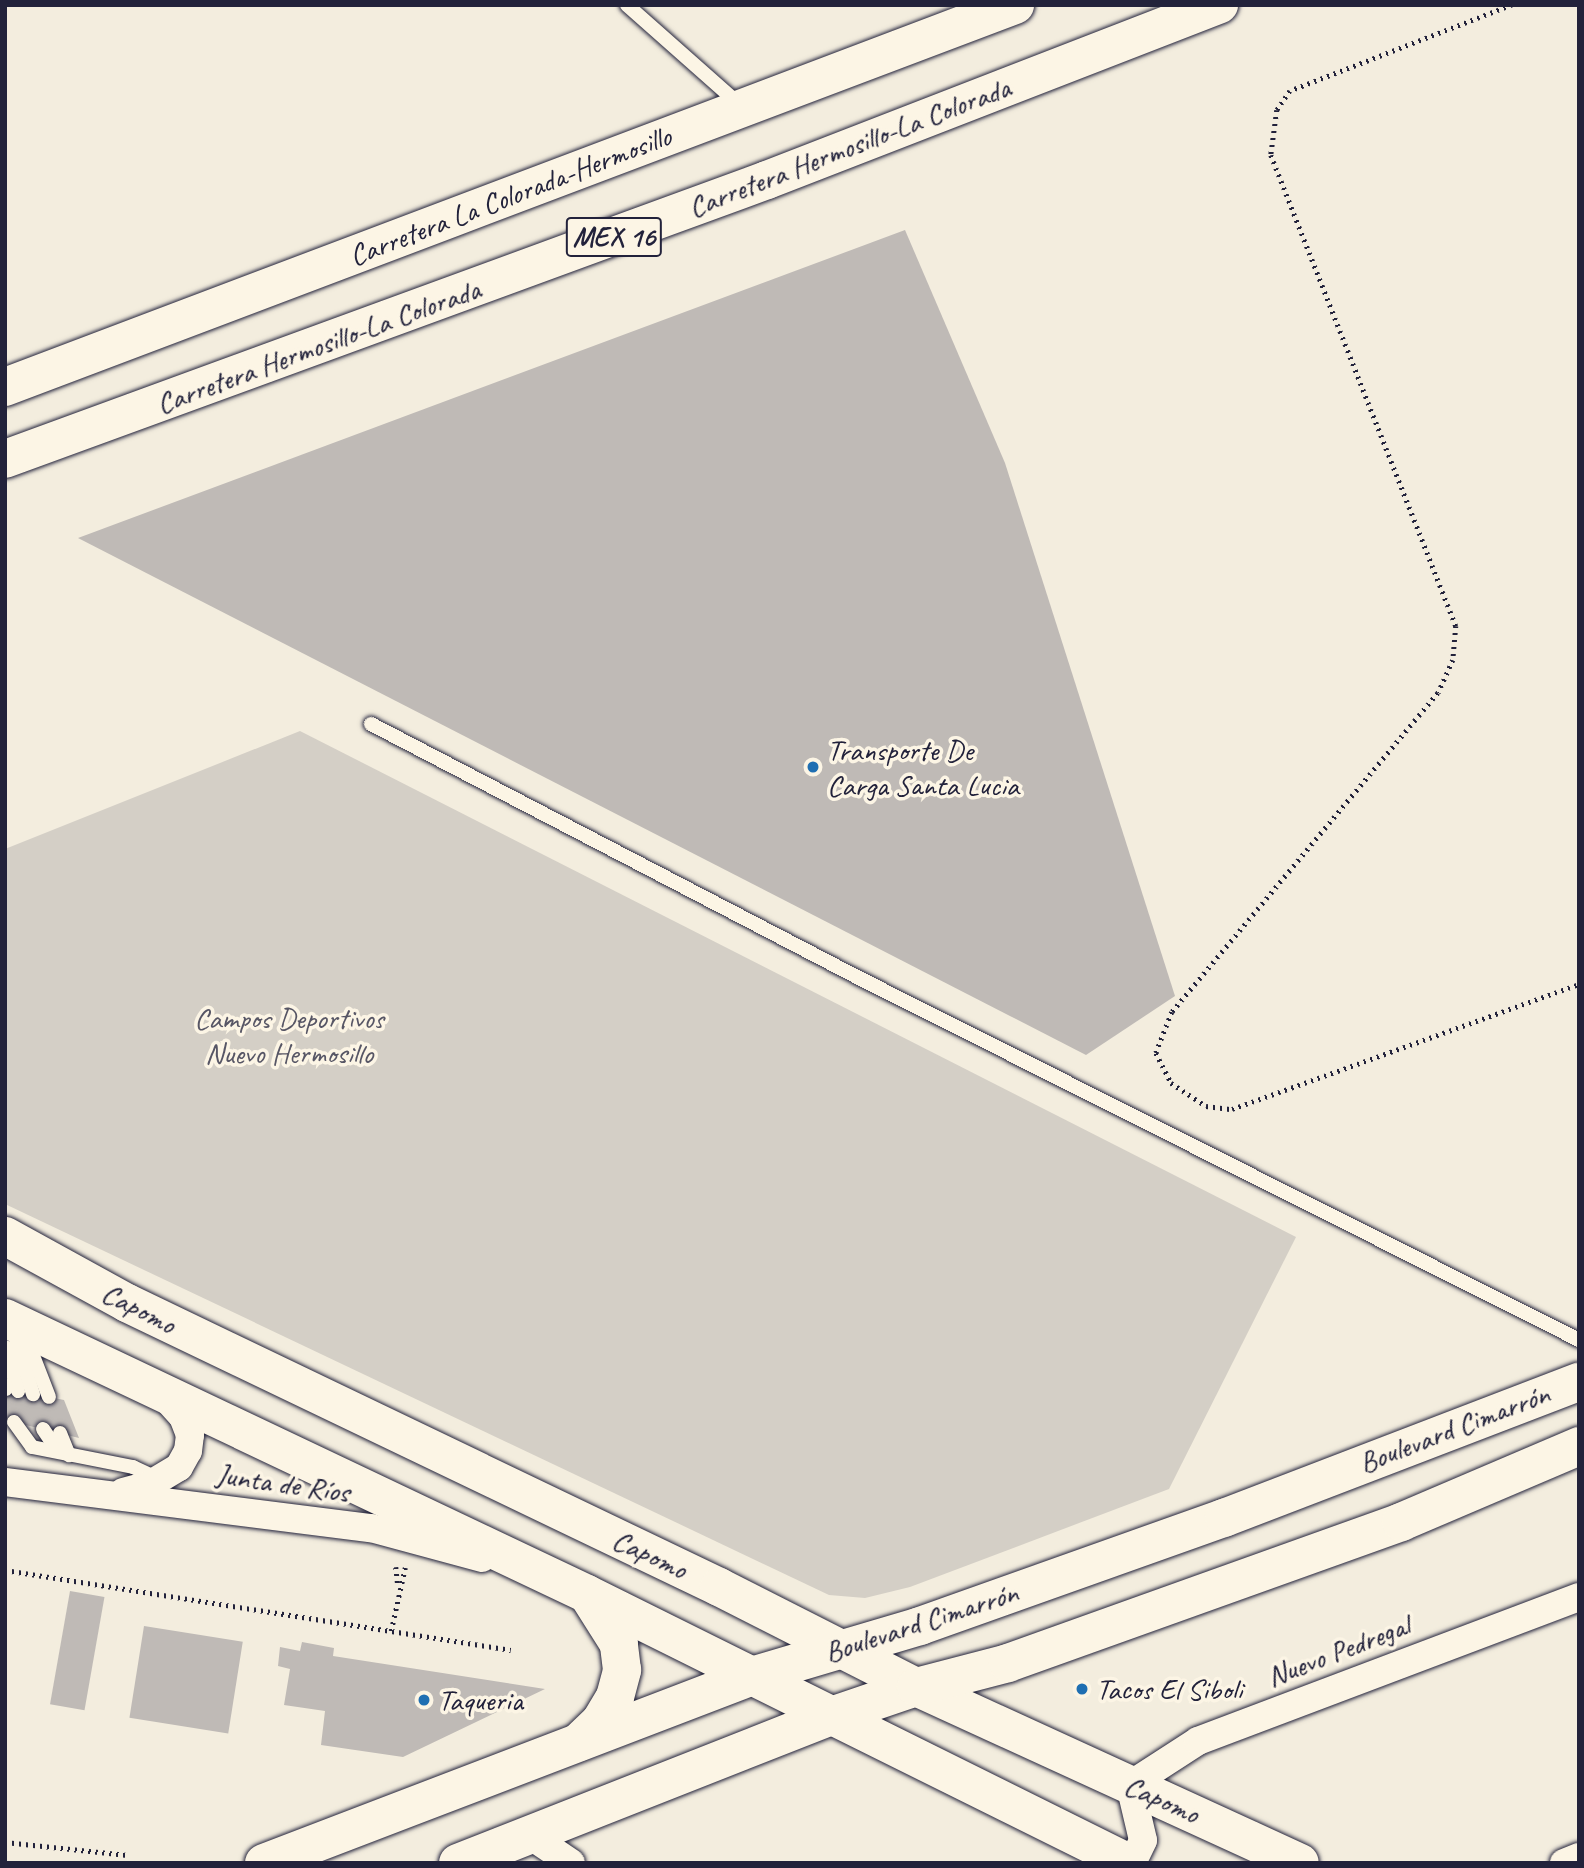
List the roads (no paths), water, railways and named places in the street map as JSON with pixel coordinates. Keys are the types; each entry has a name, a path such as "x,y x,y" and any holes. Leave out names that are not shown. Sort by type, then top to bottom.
{"main road":[{"name":"Carretera La Colorada-Hermosillo","path":"5,387 1015,5"},
{"name":"Carretera Hermosillo-La Colorada","path":"5,459 755,185 1219,5"},
{"name":"Capomo","path":"5,1236 127,1303 719,1587 916,1687 1300,1863"},
{"path":"6,1326 164,1396 587,1594 1130,1863"},
{"name":"Boulevard Cimarrón","path":"264,1863 755,1675 837,1648 920,1626 1211,1522 1579,1381"},
{"name":"Boulevard Cimarrón","path":"458,1863 831,1716 916,1687 1008,1663 1401,1522 1579,1446"},
{"path":"576,1745 600,1722 615,1698 622,1670 619,1644 587,1594"}],"street":[{"path":"117,1494 159,1479 178,1467 190,1435 183,1417 164,1396"},
{"name":"Junta de Ríos","path":"5,1482 371,1528 547,1575"},
{"name":"Nuevo Pedregal","path":"1130,1785 1198,1741 1579,1597"},
{"path":"1130,1785 1143,1840 1130,1863"},
{"path":"531,1836 571,1863"},
{"path":"1564,1863 1579,1857"}],"lane":[{"path":"627,5 742,107"},
{"path":"371,724 880,989 1579,1340"},
{"path":"6,1326 22,1355 15,1390"},
{"path":"6,1326 32,1353 49,1397"},
{"path":"5,1347 15,1390"},
{"path":"69,1455 37,1439 19,1423 32,1447 69,1455 133,1467 159,1479"},
{"path":"43,1429 55,1447"},
{"path":"60,1433 69,1455"}],"place":[{"name":"Transporte De Carga Santa Lucia","path":"813,767"},
{"name":"Tacos El Siboli","path":"1082,1689"},
{"name":"Taqueria","path":"424,1700"}],"park label":[{"name":"Campos Deportivos Nuevo Hermosillo","path":"289,1035"}]}
